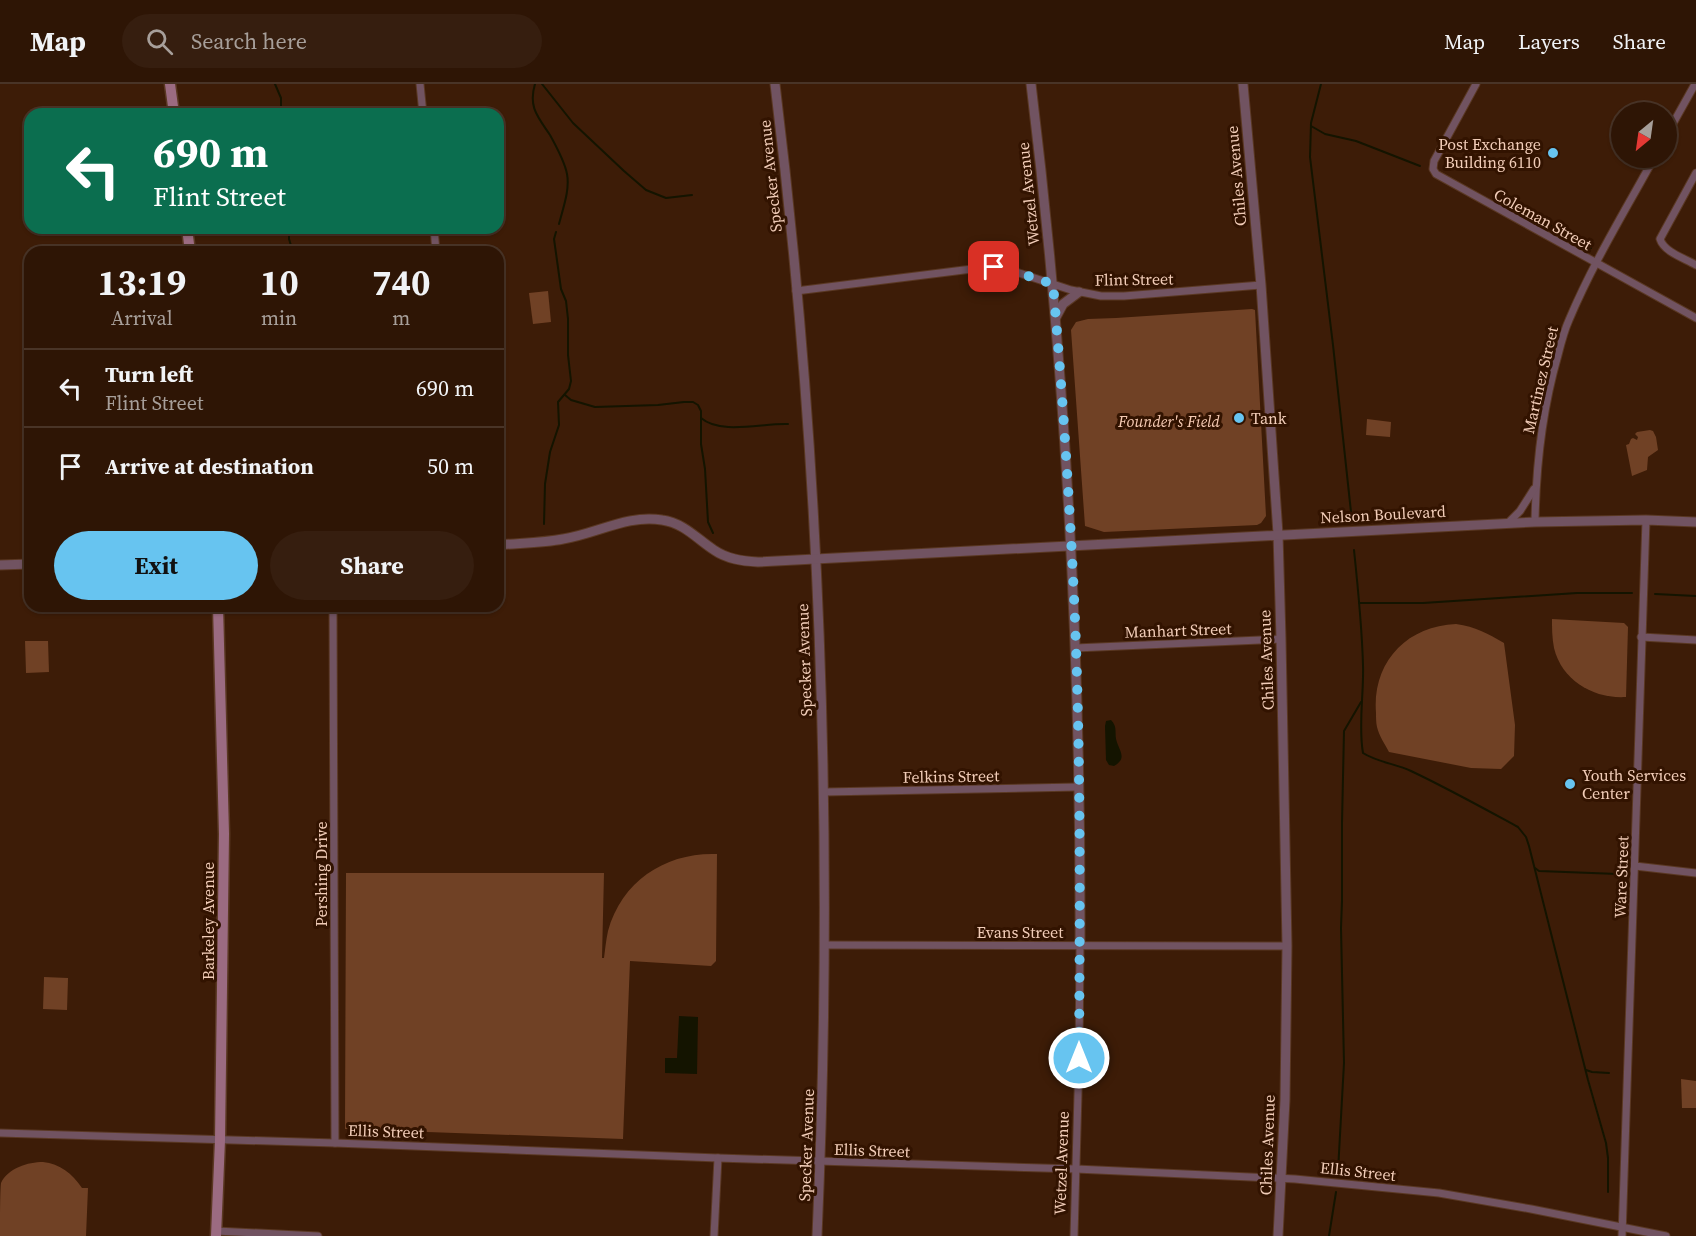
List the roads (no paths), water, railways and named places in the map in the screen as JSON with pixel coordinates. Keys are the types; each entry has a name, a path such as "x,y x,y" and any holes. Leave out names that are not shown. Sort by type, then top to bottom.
{"main road":[{"path":"171,84 173,108"},
{"name":"Barkeley Avenue","path":"216,1234 220,1140 224,834 218,612"}],"street":[{"path":"420,84 422,108"},
{"name":"Specker Avenue","path":"775,84 788,195 803,368 815,558 824,792 824,1049 817,1236"},
{"name":"Wetzel Avenue","path":"1031,84 1056,317 1071,545 1075,648 1080,946 1074,1236"},
{"name":"Chiles Avenue","path":"1243,84 1262,285 1278,534 1287,946 1285,1100 1278,1236"},
{"name":"Coleman Street","path":"1476,84 1434,161 1434,172 1439,177 1696,318"},
{"path":"1677,116 1695,84"},
{"name":"Martinez Street","path":"1535,522 1541,430 1553,370 1568,321 1596,263 1648,168"},
{"path":"1696,173 1660,239 1666,248 1696,265"},
{"name":"Flint Street","path":"796,291 988,267 1013,271 1079,292 1101,296 1262,285"},
{"path":"1056,317 1063,304 1079,292"},
{"path":"1508,523 1520,511 1536,486"},
{"path":"504,544 564,539 634,520 661,519 684,528 728,557 758,562 815,558"},
{"name":"Nelson Boulevard","path":"815,558 1508,523 1646,520 1696,522"},
{"name":"Ware Street","path":"1622,1236 1646,520"},
{"path":"0,565 24,564"},
{"name":"Pershing Drive","path":"333,612 335,1143"},
{"path":"1641,637 1696,640"},
{"name":"Manhart Street","path":"1075,648 1281,639"},
{"name":"Felkins Street","path":"824,792 1078,787"},
{"path":"1635,866 1696,873"},
{"name":"Evans Street","path":"824,945 1287,946"},
{"name":"Ellis Street","path":"0,1133 1281,1178 1438,1193 1666,1236"},
{"path":"714,1236 718,1158"},
{"path":"216,1234 318,1236"}],"waterway":[{"path":"275,84 281,98 281,108"},
{"path":"535,84 533,92 535,111 557,148 567,174 567,193 559,224"},
{"path":"542,84 573,123 646,190 666,198 692,195"},
{"path":"1321,84 1311,123 1310,157 1351,512"},
{"path":"1311,126 1325,134 1356,141 1420,166"},
{"path":"1495,191 1515,199 1529,214 1591,248"},
{"path":"544,524 545,484 550,452 559,425 558,402 569,389 571,381 568,319 554,239 556,232"},
{"path":"289,234 291,246"},
{"path":"565,395 571,400 595,407 684,402 693,402 698,405 701,411 701,444 708,522 713,533"},
{"path":"701,418 709,423 730,427 788,424"},
{"path":"1354,550 1362,651 1363,753 1411,771 1451,791 1518,827 1526,837 1606,1143 1608,1192"},
{"path":"1359,603 1423,603 1577,593 1632,593"},
{"path":"1655,594 1696,596"},
{"path":"1338,1171 1344,1063 1341,928 1344,731 1361,702"},
{"path":"1535,868 1539,871 1618,874"},
{"path":"1586,1070 1609,1073"},
{"path":"1329,1236 1336,1192"}],"place":[{"name":"Post Exchange Building 6110","path":"1553,153"},
{"name":"Tank","path":"1239,418"},
{"name":"Youth Services Center","path":"1570,784"}],"park label":[{"name":"Founder's Field","path":"1169,421"}]}
